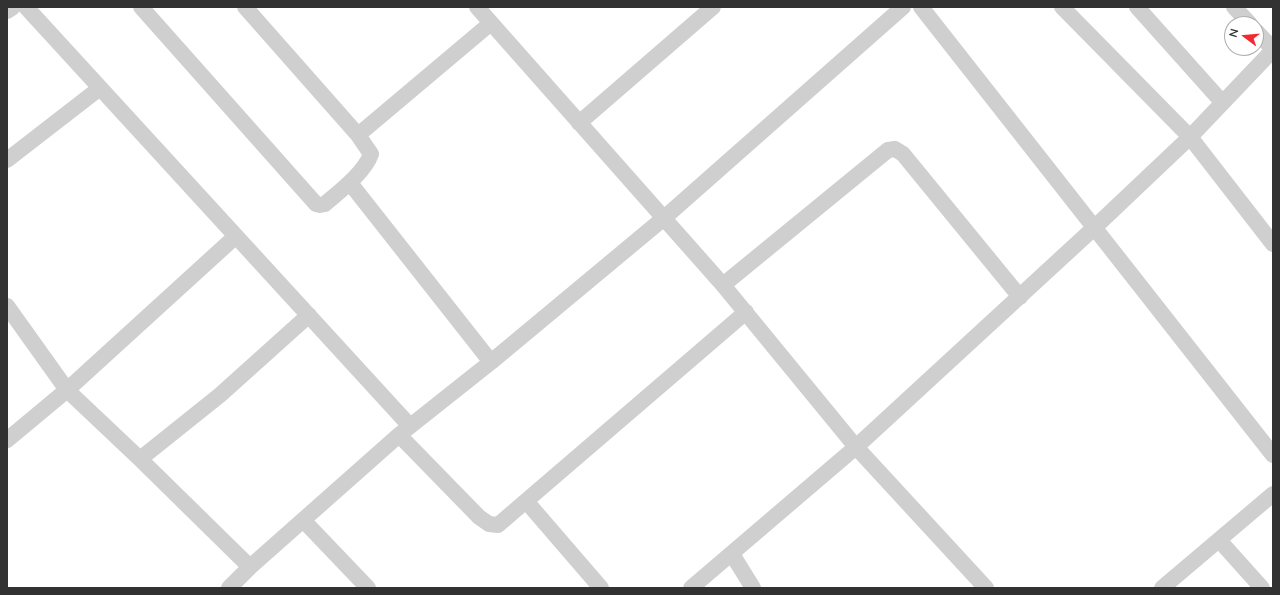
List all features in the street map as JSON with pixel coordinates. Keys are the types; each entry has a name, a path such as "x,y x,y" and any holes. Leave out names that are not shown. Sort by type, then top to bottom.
{"street":[{"path":"7,11 13,7"},
{"path":"26,7 309,316 479,517 489,524 498,525 746,312"},
{"path":"141,7 316,204 325,204 350,183 369,160 371,154 358,135 245,7"},
{"path":"477,7 723,285 856,448 986,588"},
{"path":"229,588 250,567 405,431 491,362 664,218 903,7"},
{"path":"921,7 1273,455"},
{"path":"1062,7 1190,137 1273,244"},
{"path":"1137,7 1222,102"},
{"path":"1234,7 1242,16"},
{"path":"579,123 703,10"},
{"path":"358,135 491,23"},
{"path":"691,588 856,448 1095,228 1190,137 1273,49 1264,39"},
{"path":"7,160 100,88"},
{"path":"723,285 888,150 895,149 903,154 1020,297"},
{"path":"350,183 491,362"},
{"path":"7,438 67,390 236,236"},
{"path":"7,306 67,390 250,567"},
{"path":"140,459 220,395 309,316"},
{"path":"1162,588 1273,494"},
{"path":"526,501 601,588"},
{"path":"303,520 368,588"},
{"path":"1219,540 1262,588"},
{"path":"732,554 753,588"}]}
